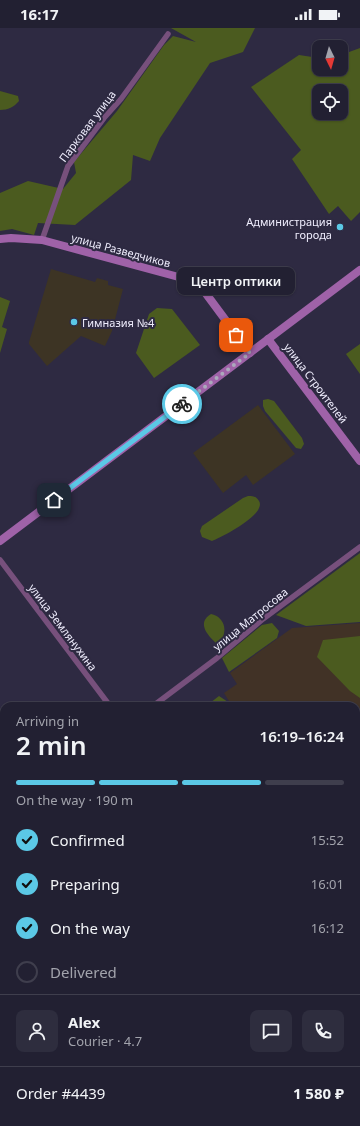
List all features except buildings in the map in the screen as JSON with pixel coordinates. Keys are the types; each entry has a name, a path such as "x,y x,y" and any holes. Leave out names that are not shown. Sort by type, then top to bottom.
{"main road":[{"name":"улица Разведчиков","path":"0,239 11,238 42,240 186,278 192,281 204,292 250,353"},
{"path":"0,541 360,270"},
{"name":"улица Строителей","path":"268,339 360,461"}],"street":[{"name":"Парковая улица","path":"42,240 68,166 104,118 121,99 168,34"},
{"name":"улица Матросова","path":"158,702 217,658 263,619 360,547"},
{"name":"улица Землянухина","path":"0,560 107,702"}],"shaded area":[{"name":"Гимназия №4","path":"51,269 95,282 97,278 108,281 108,285 123,289 112,331 105,346 81,336 47,366 29,342"},
{"path":"258,405 295,454 253,485 246,475 223,493 193,453"},
{"path":"360,623 360,702 230,702 224,693 237,684 230,673 292,628"}],"green space":[{"path":"171,28 255,28 243,52 210,63 160,138 150,161 133,155 131,180 75,225 38,223 34,235 12,229 0,231 0,193 28,181 63,189 76,173 74,162 117,111 164,45 173,36 196,42"},
{"path":"360,48 360,212 351,221 338,206 329,214 292,159 301,150 251,87 299,55 312,57 312,76 348,76 348,52"},
{"path":"0,91 18,96 19,101 11,108 0,110"},
{"path":"0,297 10,301 2,327 7,329 0,353"},
{"path":"157,308 172,309 200,345 154,378 136,353 149,314"},
{"path":"360,344 360,374 346,354"},
{"path":"268,399 274,401 302,438 304,444 301,449 296,448 265,411 263,400"},
{"path":"248,496 257,498 260,506 250,518 225,535 212,541 202,537 200,531 202,526"},
{"path":"360,553 360,622 306,626 276,615"},
{"path":"211,614 223,622 224,627 223,636 217,644 207,633 204,625 204,621"},
{"path":"272,623 279,631 277,638 229,672 222,658 262,625"},
{"path":"360,636 360,698 350,691 317,657 323,640"},
{"path":"219,696 228,702 211,702"}],"way so far":[{"path":"182,404 250,353 236,335"}],"place":[{"name":"Администрация города","path":"340,227"},
{"name":"Гимназия №4","path":"74,322"},
{"name":"Центр оптики","path":"236,335"}],"route":[{"path":"54,500 182,404"}]}
